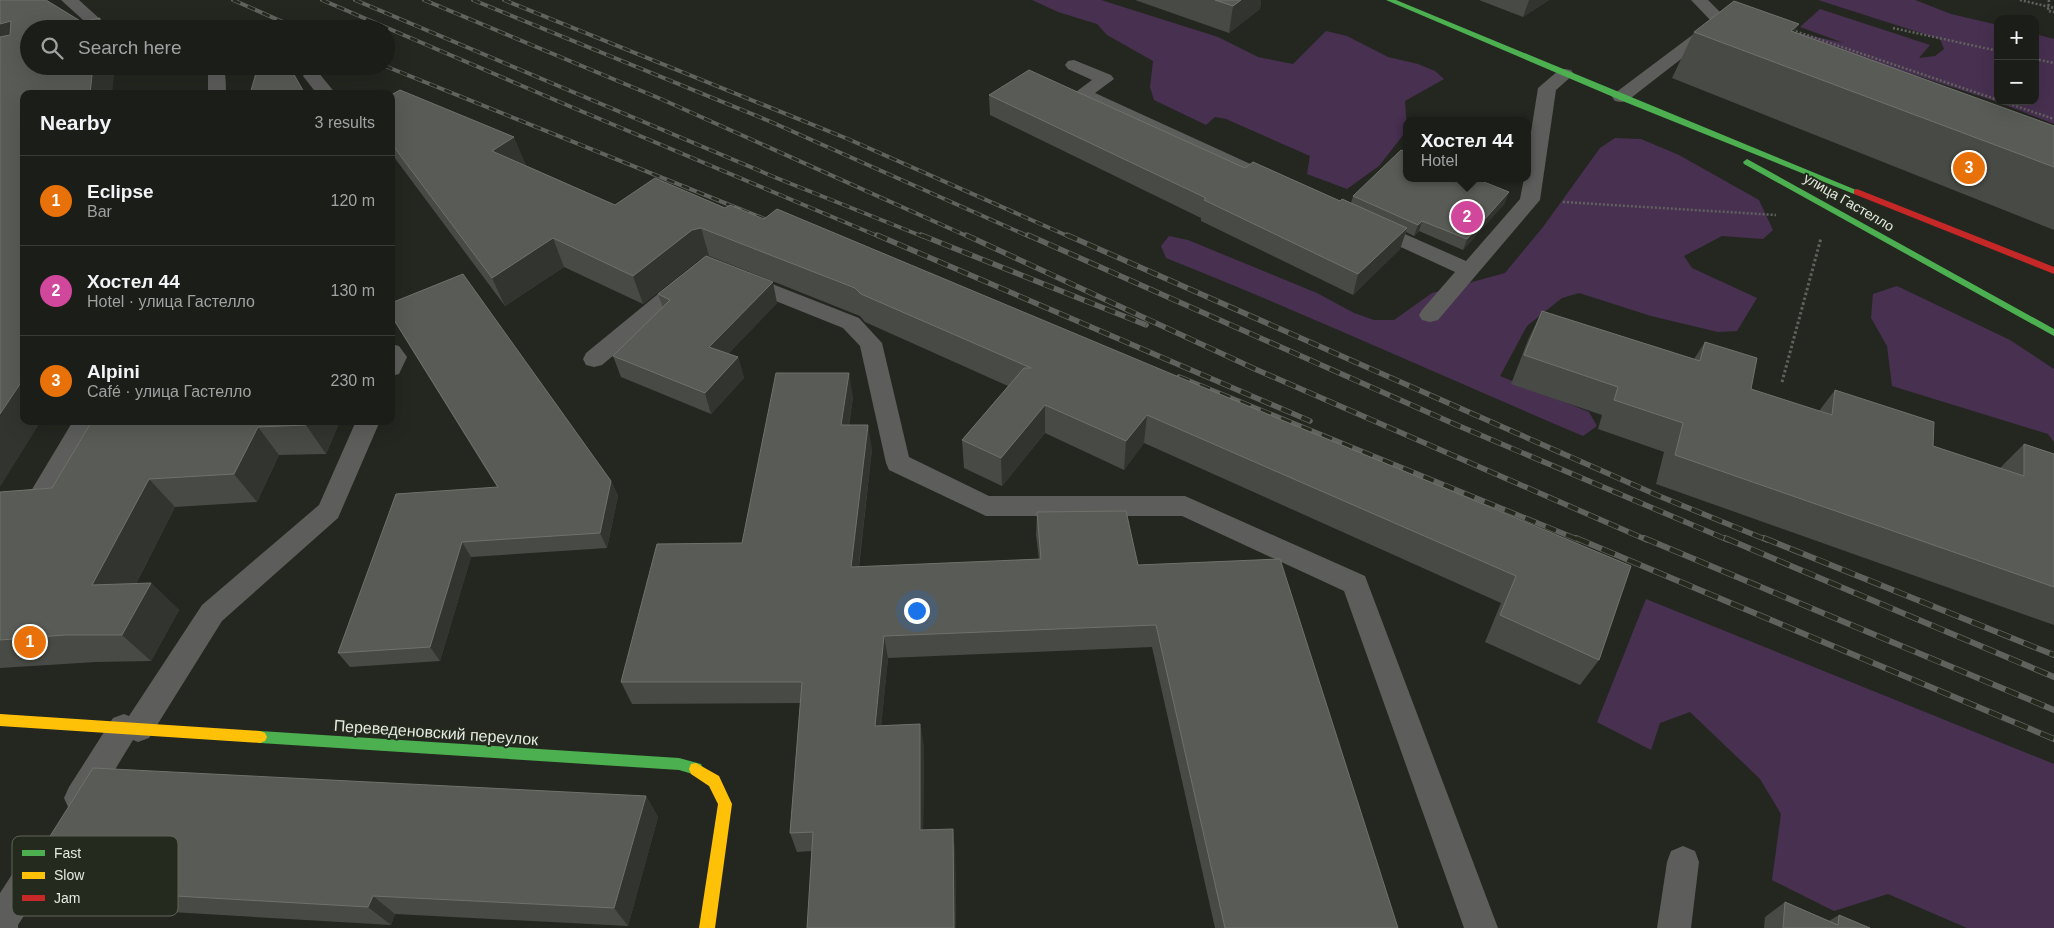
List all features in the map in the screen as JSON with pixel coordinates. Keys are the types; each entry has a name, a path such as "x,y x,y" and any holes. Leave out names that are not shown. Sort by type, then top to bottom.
{"street":[{"name":"улица Гастелло","path":"1390,0 1565,74 2054,271"},
{"name":"улица Гастелло","path":"1624,98 1725,150 2054,333"},
{"name":"Переведеновский переулок","path":"0,720 680,764 696,768 712,777 721,788 725,804 707,928"}],"lane":[{"path":"69,0 92,20"},
{"path":"1699,0 1721,22 1758,36"},
{"path":"1624,98 1721,22"},
{"path":"1074,65 1105,79 1082,94 1280,184"},
{"path":"1430,315 1530,200 1546,88 1565,74"},
{"path":"217,75 217,90"},
{"path":"312,76 324,90"},
{"path":"1361,221 1468,270"},
{"path":"594,359 717,268 851,324 871,343 898,463 915,472 986,506 1185,506 1355,584 1481,928"},
{"path":"44,491 83,425"},
{"path":"55,836 212,613 329,511 366,425"},
{"path":"1674,928 1683,862"},
{"path":"1,928 2,921 12,905"}],"path":[{"path":"2020,0 2054,8"},
{"path":"2049,0 2048,11 2054,12"},
{"path":"1893,28 1994,50"},
{"path":"1788,29 1994,99"},
{"path":"2039,60 2054,63"},
{"path":"2011,105 2054,119"},
{"path":"1530,200 1781,216"},
{"path":"1782,382 1818,246"}],"shaded area":[{"path":"1032,0 1101,0 1218,37 1258,57 1293,64 1326,31 1347,36 1388,57 1418,64 1435,71 1444,79 1405,101 1406,117 1403,117 1403,135 1379,166 1347,189 1307,174 1310,156 1226,119 1215,117 1206,125 1154,100 1150,87 1153,61 1107,35 1097,24 1058,12"},
{"path":"1818,0 1915,0 1951,14 1994,24 1994,101 1814,42 1798,33 1844,43 1800,27 1820,9 1930,45 1919,58 1935,56 1944,49 1940,39"},
{"path":"2039,35 2054,39 2054,124 2006,105 2039,105"},
{"path":"1615,138 1641,139 1679,155 1759,200 1773,230 1763,239 1722,236 1684,256 1692,268 1757,298 1737,331 1718,332 1651,316 1579,293 1562,298 1527,326 1500,376 1589,412 1597,426 1583,436 1323,323 1166,258 1161,246 1169,236 1188,240 1317,293 1354,313 1374,320 1394,320 1432,293 1505,273 1543,227 1600,148"},
{"path":"1897,286 2010,340 2054,369 2054,442 2048,434 1892,386 1887,346 1871,318 1873,294"},
{"path":"1646,599 2054,764 2054,928 1967,928 1888,894 1834,911 1772,880 1781,814 1760,779 1690,712 1660,723 1651,750 1597,722"}],"building":[{"path":"0,0 46,0 79,20 20,20 20,75 92,75 90,90 20,90 20,384 0,414 0,37 10,35 11,21 0,24"},
{"path":"1215,0 1241,0 1233,6"},
{"path":"1734,1 1799,24 1791,31 2054,126 2054,167 1694,32"},
{"path":"1029,70 1245,168 1253,162 1340,201 1342,199 1407,228 1358,274 1204,200 1206,198 989,95"},
{"path":"255,75 294,75 303,90 251,90"},
{"path":"400,90 514,137 492,151 615,205 655,178 725,208 730,205 764,219 777,209 1631,566 1599,660 1500,615 1516,576 1147,415 1126,441 1045,405 1001,458 962,440 1024,368 1031,368 861,294 855,288 701,228 692,230 633,276 553,238 492,278 395,148 395,93"},
{"path":"1401,150 1403,151 1403,182 1484,182 1509,192 1467,239 1422,221 1418,225 1353,196"},
{"path":"706,256 773,282 709,347 738,357 705,393 613,356 670,300 658,294"},
{"path":"463,274 611,481 600,533 462,542 430,647 338,653 396,494 498,487 395,321 395,301"},
{"path":"1542,311 1700,361 1705,342 1757,358 1751,389 1832,415 1835,390 1934,422 1933,446 2024,476 2024,444 2054,454 2054,587 1675,455 1683,423 1614,400 1618,387 1524,355"},
{"path":"776,373 849,373 841,425 868,425 851,567 1041,559 1037,512 1126,511 1138,565 1280,559 1398,928 1225,928 1156,625 884,636 875,726 920,724 920,830 953,829 954,928 807,928 813,832 790,833 802,682 621,682 657,544 742,543"},
{"path":"90,425 306,425 258,427 234,474 149,479 92,585 151,583 122,635 65,635 0,640 0,492 52,488"},
{"path":"93,768 646,796 614,908 373,896 368,907 178,896 178,836 50,836"},
{"path":"1785,902 1838,925 1839,915 1870,928 1783,928"}],"railway":[{"path":"233,0 279,20"},
{"path":"322,0 369,20"},
{"path":"355,0 779,179 924,237"},
{"path":"424,0 661,99 969,237"},
{"path":"473,0 769,121 1030,237"},
{"path":"504,0 848,139 1070,237"},
{"path":"395,31 880,237"},
{"path":"395,70 777,224"},
{"path":"877,235 1310,421"},
{"path":"921,235 1146,325"},
{"path":"966,235 1255,369 1647,540"},
{"path":"1028,235 1452,423 1728,540"},
{"path":"1067,235 1659,496 1767,540"},
{"path":"1179,377 1579,540"},
{"path":"1576,538 2054,739"},
{"path":"1644,538 2054,710"},
{"path":"1725,538 2054,677"},
{"path":"1764,538 2054,655"}],"traffic: fast":[{"path":"1390,0 1628,100 1857,192"},
{"path":"1747,162 2054,333"},
{"path":"260,737 679,764 696,769"}],"traffic: slow":[{"path":"0,720 260,737"},
{"path":"696,769 714,781 725,804 707,928"}],"traffic: jam":[{"path":"1857,192 2054,271"}],"place":[{"name":"Alpini","path":"1969,168"},
{"name":"Хостел 44","path":"1467,217"},
{"name":"Eclipse","path":"30,642"}]}
